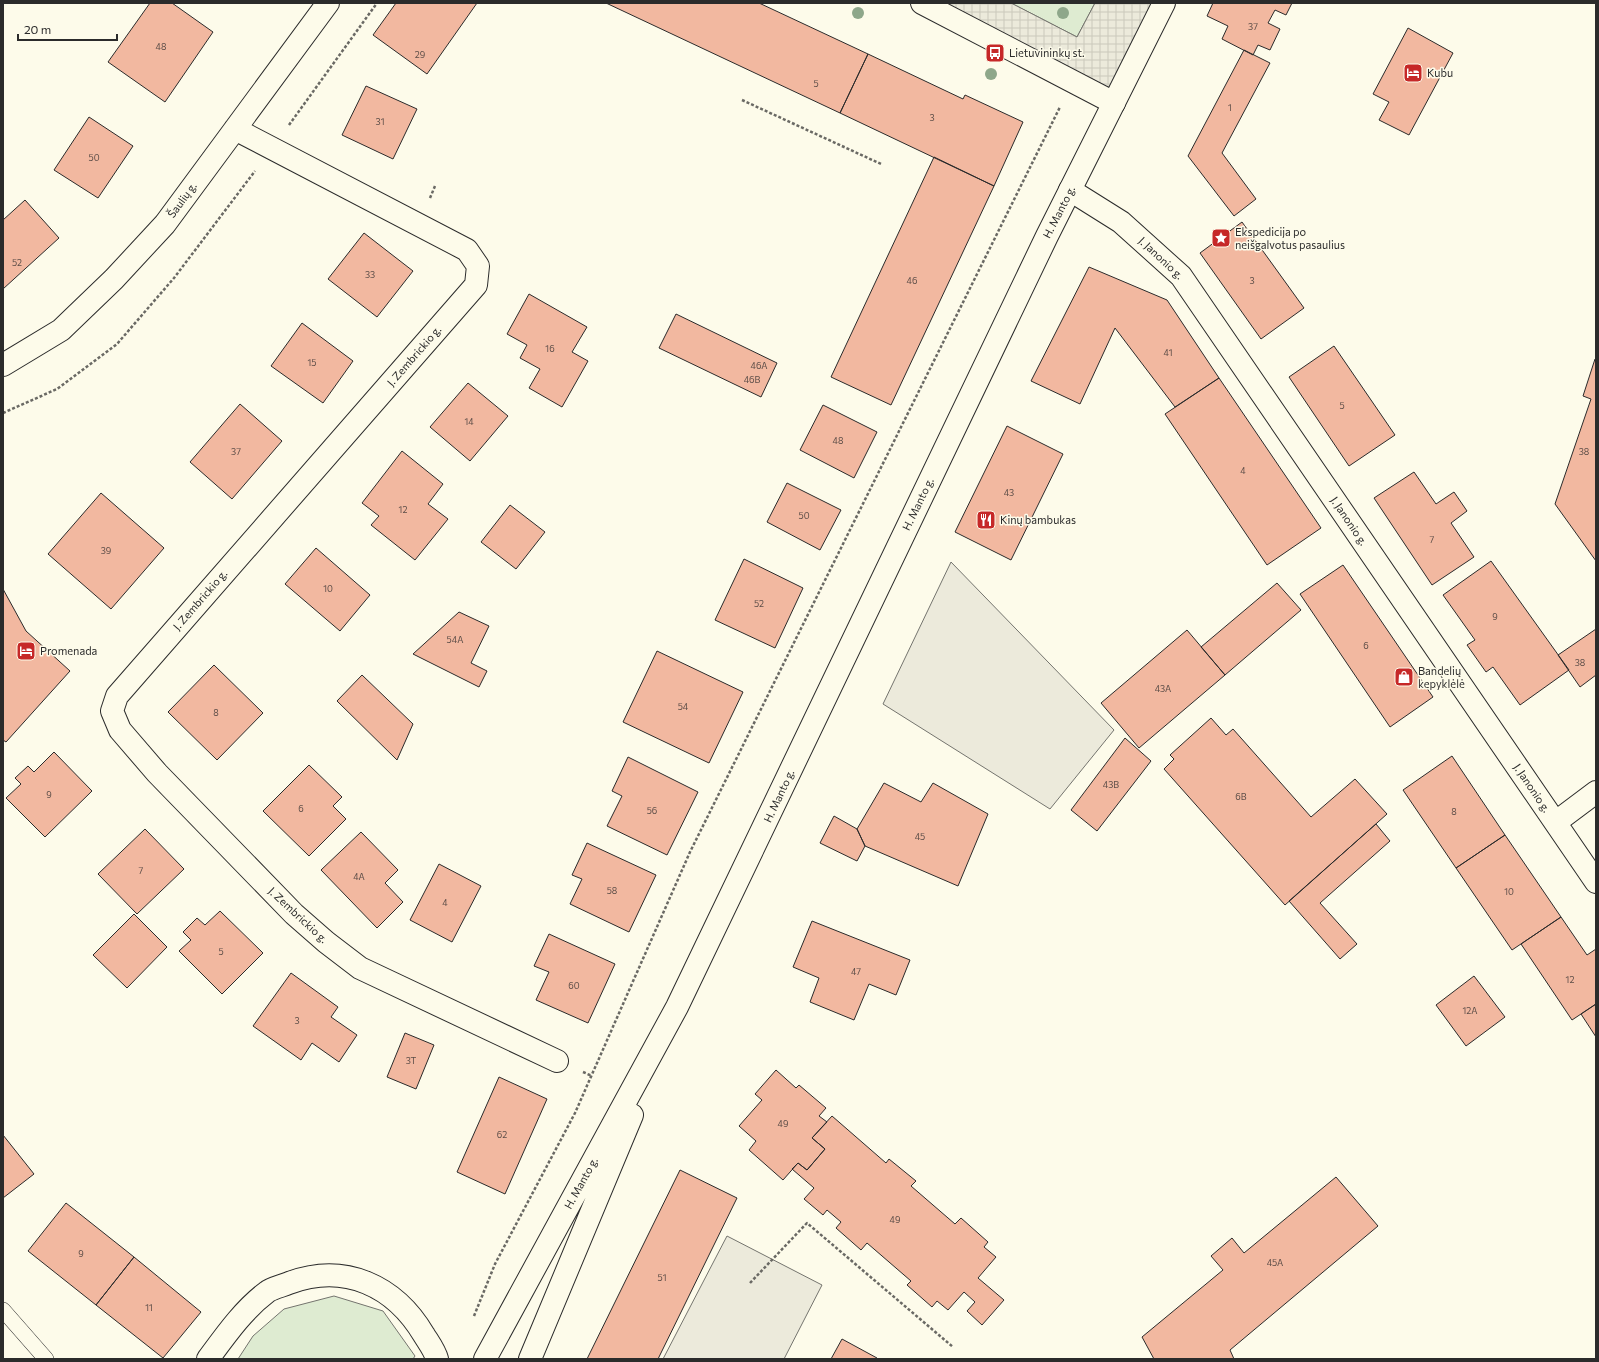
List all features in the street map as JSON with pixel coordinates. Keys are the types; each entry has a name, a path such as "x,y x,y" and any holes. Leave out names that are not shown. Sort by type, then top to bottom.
{"street":[{"name":"Šaulių g.","path":"3,365 61,330 114,279 165,224 328,3"},
{"path":"922,3 1114,103"},
{"name":"H. Manto g.","path":"485,1359 677,1007 1070,190 1164,3"},
{"name":"J. Zembrickio g.","path":"235,129 467,250 478,266 476,285 117,696 112,711 120,730 157,773 294,914 326,942 360,968 557,1061"},
{"name":"J. Janonio g.","path":"1070,190 1121,222 1181,276 1596,882"},
{"path":"1556,822 1596,792"},
{"name":"H. Manto g.","path":"530,1359 677,1007"},
{"path":"208,1359 237,1321 267,1292 300,1279 328,1276 348,1277 375,1285 400,1303 418,1324 437,1359"}],"lane":[{"path":"3,1310 46,1359"}],"path":[{"path":"3,413 57,389 117,344 174,278 272,148 377,3"},
{"path":"473,1319 495,1264 575,1112 690,852 1073,81"},
{"path":"742,100 882,164"},
{"path":"750,1283 807,1223 952,1348"}],"green space":[{"path":"1011,3 1095,3 1077,37"},
{"path":"334,1296 383,1311 415,1356 413,1359 238,1359 253,1336 284,1309"}],"shaded area":[{"path":"922,3 1011,3 1077,37 1095,3 1164,3 1114,103"},
{"path":"951,562 1114,730 1050,809 883,704"},
{"path":"727,1236 822,1285 784,1359 663,1359"}],"building":[{"path":"150,3 172,3 213,32 165,102 108,62"},
{"path":"396,3 477,3 427,74 373,35"},
{"path":"606,3 759,3 868,54 840,113"},
{"path":"1213,3 1292,3 1286,15 1275,10 1268,23 1280,29 1270,50 1258,45 1253,55 1222,39 1228,26 1207,16"},
{"name":"Kubu","path":"1408,28 1453,53 1409,135 1379,120 1389,102 1373,94"},
{"path":"1244,50 1270,63 1222,153 1256,199 1234,216 1188,156"},
{"path":"868,54 963,99 965,95 1023,122 994,186 840,113"},
{"path":"366,86 417,109 393,159 342,135"},
{"path":"89,117 133,146 98,198 54,170"},
{"path":"934,157 994,186 891,405 831,377"},
{"path":"25,200 59,238 3,289 3,220"},
{"path":"1242,222 1304,308 1261,339 1200,253"},
{"path":"364,233 413,271 377,317 328,279"},
{"path":"1089,267 1167,300 1219,378 1175,407 1115,328 1080,404 1031,381"},
{"path":"529,294 587,327 572,352 588,361 562,407 529,388 540,369 520,358 527,345 507,334"},
{"path":"676,314 777,363 761,397 659,348"},
{"path":"302,323 353,361 323,403 271,366"},
{"path":"1334,346 1395,435 1349,466 1289,377"},
{"path":"1595,359 1596,561 1555,504 1591,399 1583,396"},
{"path":"1219,378 1321,528 1267,565 1165,414"},
{"path":"468,383 508,416 470,461 430,427"},
{"path":"240,404 282,441 232,499 190,462"},
{"path":"823,405 877,432 854,478 800,450"},
{"path":"1007,426 1063,454 1011,560 955,532"},
{"path":"402,451 443,484 428,504 448,519 415,560 371,525 379,516 362,503"},
{"path":"1414,472 1436,504 1454,492 1467,511 1451,523 1474,557 1432,585 1374,498"},
{"path":"787,483 841,510 820,550 767,522"},
{"path":"101,493 164,548 111,609 48,554"},
{"path":"510,505 545,532 516,569 481,542"},
{"path":"316,548 370,595 340,631 285,584"},
{"path":"744,559 803,588 775,648 715,620"},
{"path":"1491,561 1569,670 1520,705 1493,667 1486,672 1467,645 1475,640 1443,595"},
{"path":"1343,565 1433,697 1390,727 1300,594"},
{"path":"1277,583 1301,610 1225,675 1201,647"},
{"name":"Promenada","path":"3,589 26,631 70,671 6,742 3,740"},
{"path":"459,612 489,626 471,663 487,671 479,687 413,654"},
{"path":"1596,629 1596,675 1580,687 1558,655"},
{"path":"1187,630 1225,675 1139,748 1101,703"},
{"path":"657,651 743,692 709,763 623,722"},
{"path":"214,665 263,713 217,760 168,712"},
{"path":"362,675 413,724 397,760 337,701"},
{"path":"1211,718 1226,735 1233,729 1311,817 1355,779 1387,814 1285,905 1164,769 1174,759 1170,755"},
{"path":"1125,738 1151,761 1097,831 1071,810"},
{"path":"54,752 92,791 45,837 6,798 21,784 15,778 28,766 34,772"},
{"path":"1452,756 1505,835 1456,868 1403,790"},
{"path":"628,757 698,792 667,855 607,826 622,796 612,791"},
{"path":"309,765 342,797 333,806 346,819 309,856 263,811"},
{"path":"884,783 921,802 933,783 988,814 958,886 865,846 857,829"},
{"path":"834,816 857,829 865,846 857,861 820,843"},
{"path":"1376,824 1390,841 1320,903 1357,944 1340,959 1289,901"},
{"path":"145,829 184,869 137,914 98,874"},
{"path":"361,832 398,870 385,883 403,902 377,928 321,870"},
{"path":"1505,835 1561,917 1512,950 1456,868"},
{"path":"587,843 656,875 629,932 570,904 582,879 572,875"},
{"path":"439,864 481,886 452,942 410,920"},
{"path":"220,911 263,953 222,994 179,951 191,940 183,932 197,918 205,925"},
{"path":"134,914 167,947 127,988 93,955"},
{"path":"1561,917 1587,955 1596,949 1596,1004 1572,1020 1521,944"},
{"path":"812,921 910,960 896,995 869,984 854,1020 810,1002 819,978 793,967"},
{"path":"549,934 615,964 588,1023 536,1000 549,972 534,966"},
{"path":"291,973 338,1007 331,1017 357,1035 339,1062 312,1043 301,1060 253,1026"},
{"path":"1474,976 1505,1017 1466,1046 1436,1005"},
{"path":"1596,1004 1596,1037 1581,1014"},
{"path":"405,1033 434,1045 416,1089 387,1077"},
{"path":"776,1070 796,1088 799,1085 826,1108 819,1116 827,1122 812,1138 825,1149 807,1170 798,1163 783,1180 749,1150 756,1141 739,1126 762,1100 755,1094"},
{"path":"499,1077 547,1099 505,1194 457,1172"},
{"path":"832,1116 886,1163 889,1159 916,1181 911,1186 955,1224 961,1218 988,1242 984,1247 996,1257 978,1278 1004,1300 982,1325 967,1311 975,1302 964,1292 948,1310 937,1301 932,1307 907,1285 911,1281 867,1243 861,1250 836,1228 841,1222 827,1210 823,1215 804,1199 814,1188 792,1169 798,1163 807,1170 825,1149 812,1138"},
{"path":"3,1135 34,1174 3,1198"},
{"path":"680,1170 737,1198 658,1359 587,1359"},
{"path":"1336,1177 1378,1226 1230,1350 1234,1359 1154,1359 1142,1337 1223,1270 1211,1256 1232,1238 1244,1253"},
{"path":"66,1203 134,1257 96,1305 28,1251"},
{"path":"134,1257 201,1312 163,1358 96,1305"},
{"path":"842,1339 877,1358 877,1359 831,1359"}],"place":[{"name":"Lietuvininkų st.","path":"995,53"},
{"name":"Kubu","path":"1413,73"},
{"name":"Ekspedicija po neišgalvotus pasaulius","path":"1221,238"},
{"name":"Kinų bambukas","path":"986,520"},
{"name":"Promenada","path":"26,651"},
{"name":"Bandelių kepyklėlė","path":"1404,677"}]}
